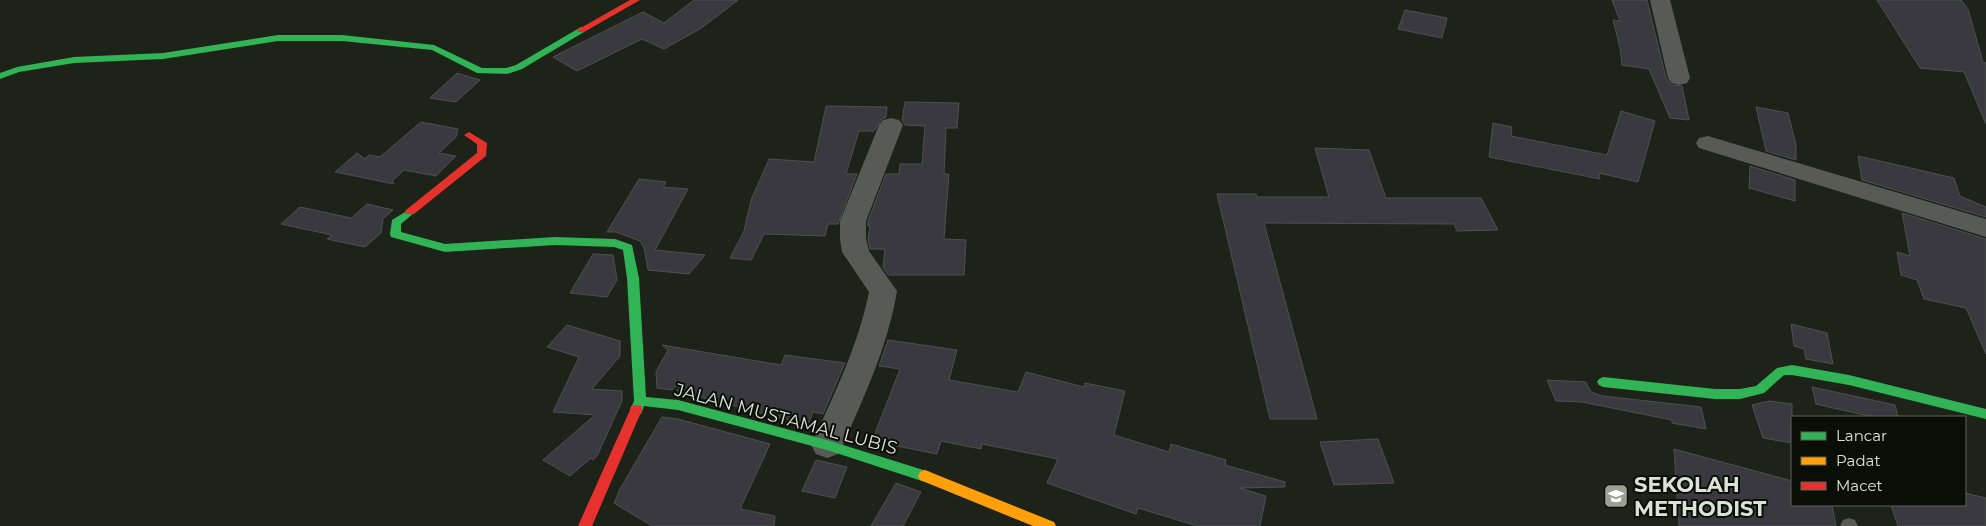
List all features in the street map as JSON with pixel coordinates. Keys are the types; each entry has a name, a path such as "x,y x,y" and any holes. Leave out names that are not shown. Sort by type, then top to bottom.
{"street":[{"path":"0,76 18,70 74,60 163,56 278,38 342,38 434,48 480,71 506,71 519,67 552,46 636,0"},
{"path":"1660,0 1679,78"},
{"path":"826,445 865,356 881,306 883,291 856,252 853,239 853,221 891,125"},
{"path":"469,135 482,144 482,154 396,223 395,234 445,248 555,241 615,243 628,248 634,278 640,401 585,526"},
{"path":"1708,144 1986,228"},
{"path":"1603,382 1716,394 1740,394 1760,390 1781,371 1792,370 1849,380 1986,414"},
{"name":"JALAN MUSTAMAL LUBIS","path":"640,401 678,405 826,445 927,477 1048,526"}],"building":[{"path":"694,0 738,0 700,29 664,49 642,39 577,71 553,57 643,12 664,23"},
{"path":"1612,0 1647,0 1666,78 1671,85 1682,86 1689,120 1670,118 1649,69 1622,65 1613,20 1620,21"},
{"path":"1877,0 1961,0 1968,9 1983,62 1986,63 1986,124 1964,72 1920,68"},
{"path":"1405,10 1447,18 1442,38 1398,29"},
{"path":"457,73 480,80 456,102 430,98"},
{"path":"905,102 959,103 957,128 946,128 944,174 949,174 944,239 966,240 964,275 888,275 883,267 885,249 870,249 868,239 870,226 868,226 868,221 886,174 899,174 900,164 922,164 925,126 905,125 902,120"},
{"path":"826,106 887,107 886,117 882,119 874,131 859,131 846,174 857,174 838,224 828,224 825,236 764,234 751,260 730,258 744,231 751,200 769,159 814,162"},
{"path":"1756,107 1788,113 1796,145 1796,160 1766,151"},
{"path":"1621,111 1655,121 1638,182 1599,173 1600,179 1489,157 1493,123 1512,127 1511,136 1607,155"},
{"path":"421,122 458,129 456,137 439,153 456,156 436,176 404,170 392,181 394,184 335,172 357,153 365,159 369,155 380,157"},
{"path":"1315,148 1369,150 1386,198 1481,198 1498,230 1457,231 1454,224 1264,223 1317,419 1270,419 1217,194 1256,194 1257,197 1329,197"},
{"path":"1858,156 1954,178 1960,196 1986,207 1986,217 1862,180"},
{"path":"1750,166 1795,180 1795,201 1749,188"},
{"path":"639,179 666,182 663,187 688,189 655,250 705,255 689,274 648,270 644,248 640,241 616,232 607,232"},
{"path":"367,204 393,210 383,219 381,233 365,247 327,239 332,235 281,224 300,207 351,218"},
{"path":"1902,213 1986,239 1986,354 1966,308 1924,299 1917,280 1901,275 1897,252 1910,256"},
{"path":"593,254 613,255 617,280 607,297 570,293"},
{"path":"1791,324 1827,333 1833,364 1806,359 1804,349 1794,346"},
{"path":"567,325 620,341 620,356 592,389 622,391 622,401 597,456 593,460 591,458 570,476 543,460 595,415 553,412 579,357 547,347"},
{"path":"888,340 957,350 949,380 1018,392 1026,372 1084,387 1085,383 1125,391 1114,435 1169,452 1171,444 1226,460 1225,465 1285,482 1285,487 1240,488 1266,496 1260,526 1197,526 1138,508 1136,514 1047,483 1058,459 982,444 981,449 941,441 937,454 872,441 900,369 879,366"},
{"path":"662,345 781,365 785,355 845,363 823,414 813,412 808,425 677,391 683,380 672,390 657,388 656,372 668,350"},
{"path":"1547,380 1586,382 1591,392 1603,396 1701,407 1706,429 1672,423 1672,420 1582,402 1556,401"},
{"path":"1812,387 1895,405 1898,416 1869,416 1816,404"},
{"path":"1769,401 1792,404 1791,443 1763,438 1752,405"},
{"path":"662,417 678,419 770,444 740,509 775,516 774,526 652,526 614,503 620,489"},
{"path":"1378,439 1394,483 1334,485 1320,442"},
{"path":"1674,449 1791,481 1791,506 1832,506 1836,526 1679,526"},
{"path":"816,460 847,467 835,498 802,491"},
{"path":"896,483 921,492 903,526 871,526"},
{"path":"1966,493 1986,498 1986,526 1898,526 1891,506 1966,506"}],"traffic: fast":[{"path":"0,76 17,70 74,60 163,56 278,38 342,38 434,48 480,71 507,71 519,67 581,30"},
{"path":"410,212 396,223 395,234 445,248 555,241 615,243 628,248 633,278 640,401"},
{"path":"1603,382 1715,394 1740,394 1760,390 1781,371 1792,370 1849,380 1986,414"},
{"path":"636,410 640,401 678,405 827,445 925,476"}],"traffic: slow":[{"path":"925,476 1049,526"}],"traffic: jam":[{"path":"581,30 636,0"},
{"path":"410,212 482,154 482,143 469,135"},
{"path":"585,526 636,410"}],"place":[{"name":"SEKOLAH METHODIST","path":"1616,496"}]}
